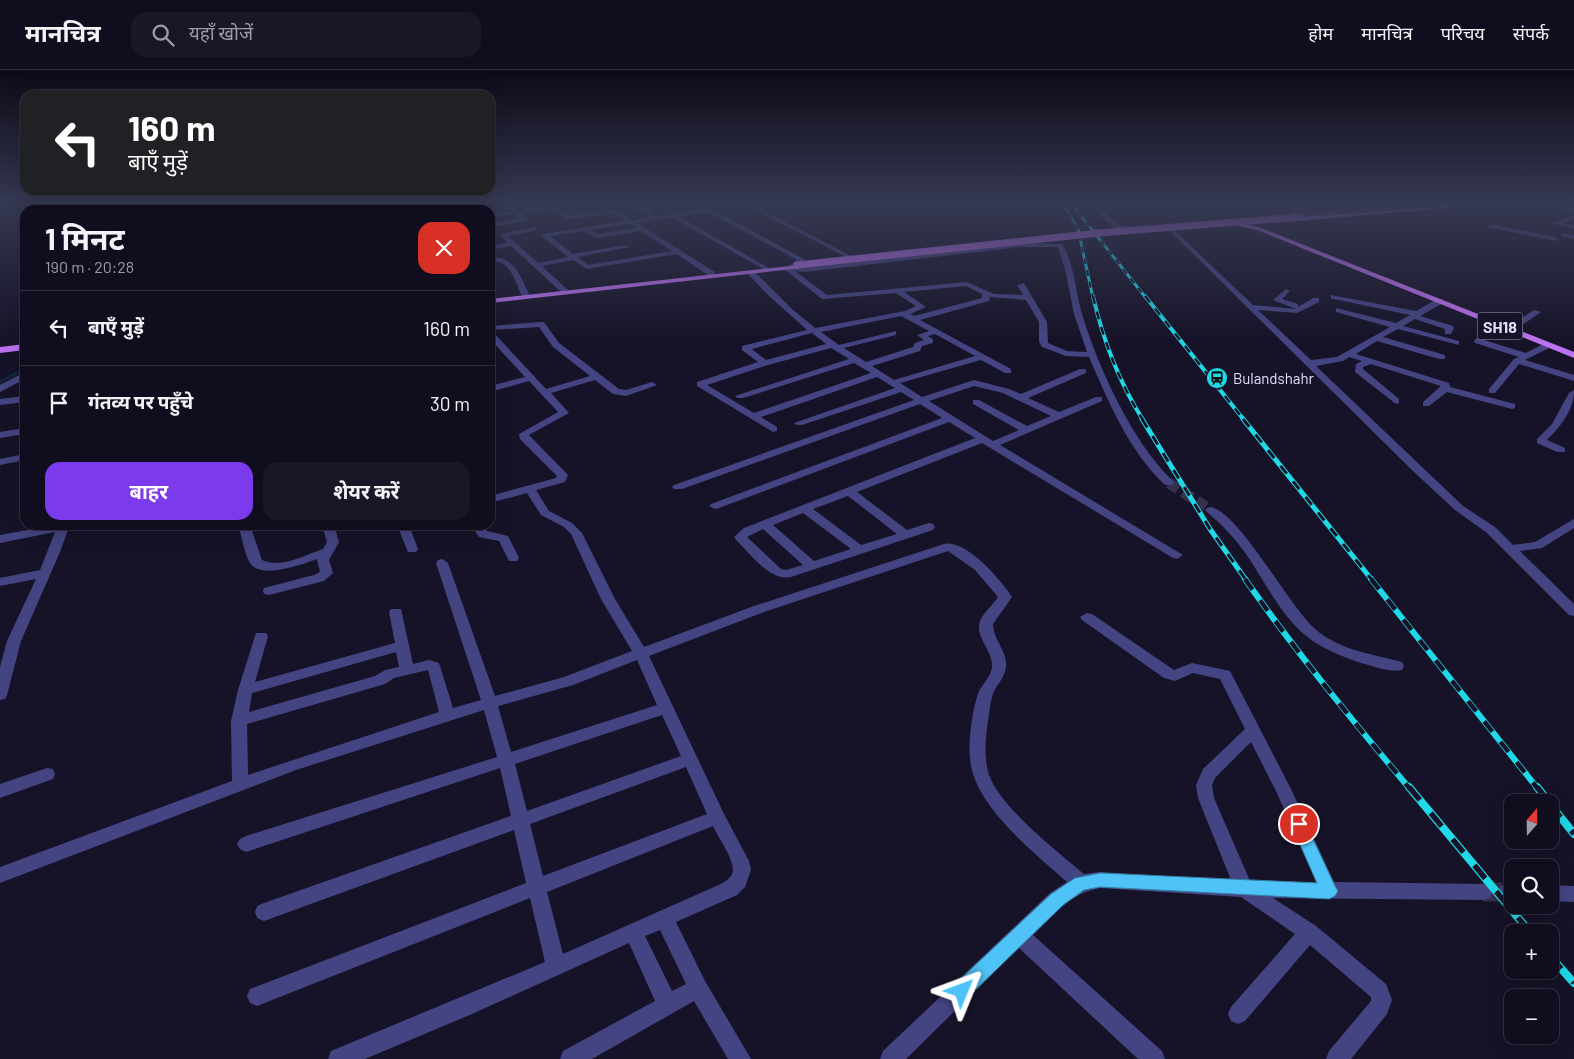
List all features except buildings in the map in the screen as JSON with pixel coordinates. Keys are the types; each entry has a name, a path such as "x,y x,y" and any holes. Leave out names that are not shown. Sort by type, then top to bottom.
{"main road":[{"name":"SH18","path":"495,298 950,249"},
{"name":"SH18","path":"495,298 971,249"},
{"name":"SH18","path":"1310,249 1574,356"},
{"path":"0,351 20,349"}],"street":[{"path":"518,249 564,290"},
{"path":"562,249 584,266 592,268 679,252"},
{"path":"536,266 613,249"},
{"path":"675,249 712,274"},
{"path":"732,249 767,269"},
{"path":"785,249 802,260 795,266"},
{"path":"835,249 850,257"},
{"path":"795,266 850,257 921,249"},
{"path":"795,266 804,270 985,249"},
{"path":"1061,249 1086,343 1118,408 1153,468 1169,483"},
{"path":"1192,249 1446,496 1459,508 1483,524 1574,612"},
{"path":"495,259 501,258 515,271 525,294"},
{"path":"495,266 509,264"},
{"path":"795,266 825,297 969,284 986,294 1028,298"},
{"path":"750,273 812,331 833,347 1039,475 1177,556"},
{"path":"1021,285 1043,322 1043,342 1045,345 1066,352 1092,355"},
{"path":"937,287 945,293"},
{"path":"1286,290 1277,300 1302,309"},
{"path":"765,362 745,348 922,307 898,291"},
{"path":"913,319 962,305 985,301 986,294"},
{"path":"1334,297 1415,315 1450,328 1448,332"},
{"path":"952,298 962,305"},
{"path":"1252,307 1302,309 1316,300"},
{"path":"1310,363 1333,361 1348,354 1440,301"},
{"path":"1339,310 1456,343"},
{"path":"1510,330 1537,312"},
{"path":"902,313 1008,371"},
{"path":"495,328 541,324 556,345 619,393 652,385"},
{"path":"864,366 917,349 918,345 930,341 921,335 934,332"},
{"path":"774,429 700,384 765,362 893,333"},
{"path":"1377,338 1442,357"},
{"path":"1482,338 1478,341 1526,356"},
{"path":"495,339 564,413 524,434 524,437 563,478 558,482 495,499"},
{"path":"1492,391 1517,361 1548,345"},
{"path":"1348,354 1443,383 1447,386 1445,388"},
{"path":"892,383 982,357"},
{"path":"740,396 854,360"},
{"path":"1371,361 1360,366 1358,370 1396,401"},
{"path":"1517,361 1574,378"},
{"path":"1020,398 1083,371"},
{"path":"753,417 878,374"},
{"path":"545,392 597,377"},
{"path":"0,389 20,378"},
{"path":"495,389 531,378"},
{"path":"678,486 978,383 992,389 1006,391 1059,416"},
{"path":"1426,404 1445,388"},
{"path":"1445,388 1512,406"},
{"path":"799,424 901,389"},
{"path":"1561,450 1541,442 1556,425 1574,393"},
{"path":"929,527 787,574 781,574 741,540 740,537 743,534 805,509 987,442 1026,430 1099,399"},
{"path":"0,402 20,400"},
{"path":"976,402 1026,430"},
{"path":"715,506 948,419"},
{"path":"0,435 20,432"},
{"path":"0,462 20,458"},
{"path":"339,1059 665,920 730,889 739,881 742,870 740,861 717,817 641,654 608,599 576,533 568,526 544,513 530,489"},
{"path":"850,492 906,535"},
{"path":"805,509 860,550"},
{"path":"1212,510 1234,528 1244,540 1291,611 1311,633 1325,642 1362,658 1397,666"},
{"path":"1510,549 1538,545 1574,523"},
{"path":"765,525 812,566"},
{"path":"0,539 44,530"},
{"path":"0,695 4,663 61,530"},
{"path":"246,530 256,562 261,566 281,566 328,551"},
{"path":"269,591 324,576 327,570 323,560 333,542 329,530"},
{"path":"405,530 412,549"},
{"path":"480,530 483,534 505,538 513,558"},
{"path":"0,875 240,784 360,742 568,681 828,585 942,548 958,550 992,578 1005,597 1002,604 987,620 985,626 999,659 999,667 984,697 978,760 982,776 1011,817 1031,838 1081,883"},
{"path":"442,563 490,704 506,761 556,967"},
{"path":"0,582 44,573"},
{"path":"396,612 407,670"},
{"path":"1087,617 1169,674 1175,676 1192,668 1222,673 1253,731 1329,891"},
{"path":"240,784 239,721 245,690 261,636"},
{"path":"245,690 403,646"},
{"path":"239,721 380,680 387,675 429,665 434,667 447,715"},
{"path":"246,844 667,708"},
{"path":"1253,731 1208,774 1204,785 1206,798 1244,889 1309,932 1372,983 1379,991 1382,1000 1380,1007 1337,1059"},
{"path":"264,912 691,759"},
{"path":"0,791 47,774"},
{"path":"257,996 717,817"},
{"path":"891,1059 1057,899 1081,883 1100,880 1244,889 1483,892"},
{"path":"1559,893 1574,894"},
{"path":"665,920 698,988 740,1059"},
{"path":"1238,1014 1309,932"},
{"path":"634,933 668,1005"},
{"path":"1019,935 1154,1059"},
{"path":"571,1059 698,988"}],"waterway":[{"path":"0,382 20,371"}],"tunnel":[{"path":"1169,483 1211,510"},
{"path":"1483,892 1504,892"}],"railway":[{"path":"1082,249 1093,298"},
{"path":"1107,249 1146,298"},
{"path":"1093,296 1113,360 1126,391 1143,420"},
{"path":"1145,296 1244,420"},
{"path":"1142,419 1210,529 1246,580"},
{"path":"1243,419 1372,580"},
{"path":"1245,579 1325,686 1410,789"},
{"path":"1371,579 1538,789"},
{"path":"1409,787 1523,924"},
{"path":"1537,787 1543,794"},
{"path":"1559,815 1574,834"},
{"path":"1559,966 1574,983"}],"place":[{"name":"Bulandshahr","path":"1217,378"}],"route":[{"path":"962,991 1057,899 1069,889 1081,883 1100,880 1244,889 1329,891 1299,824"}]}
